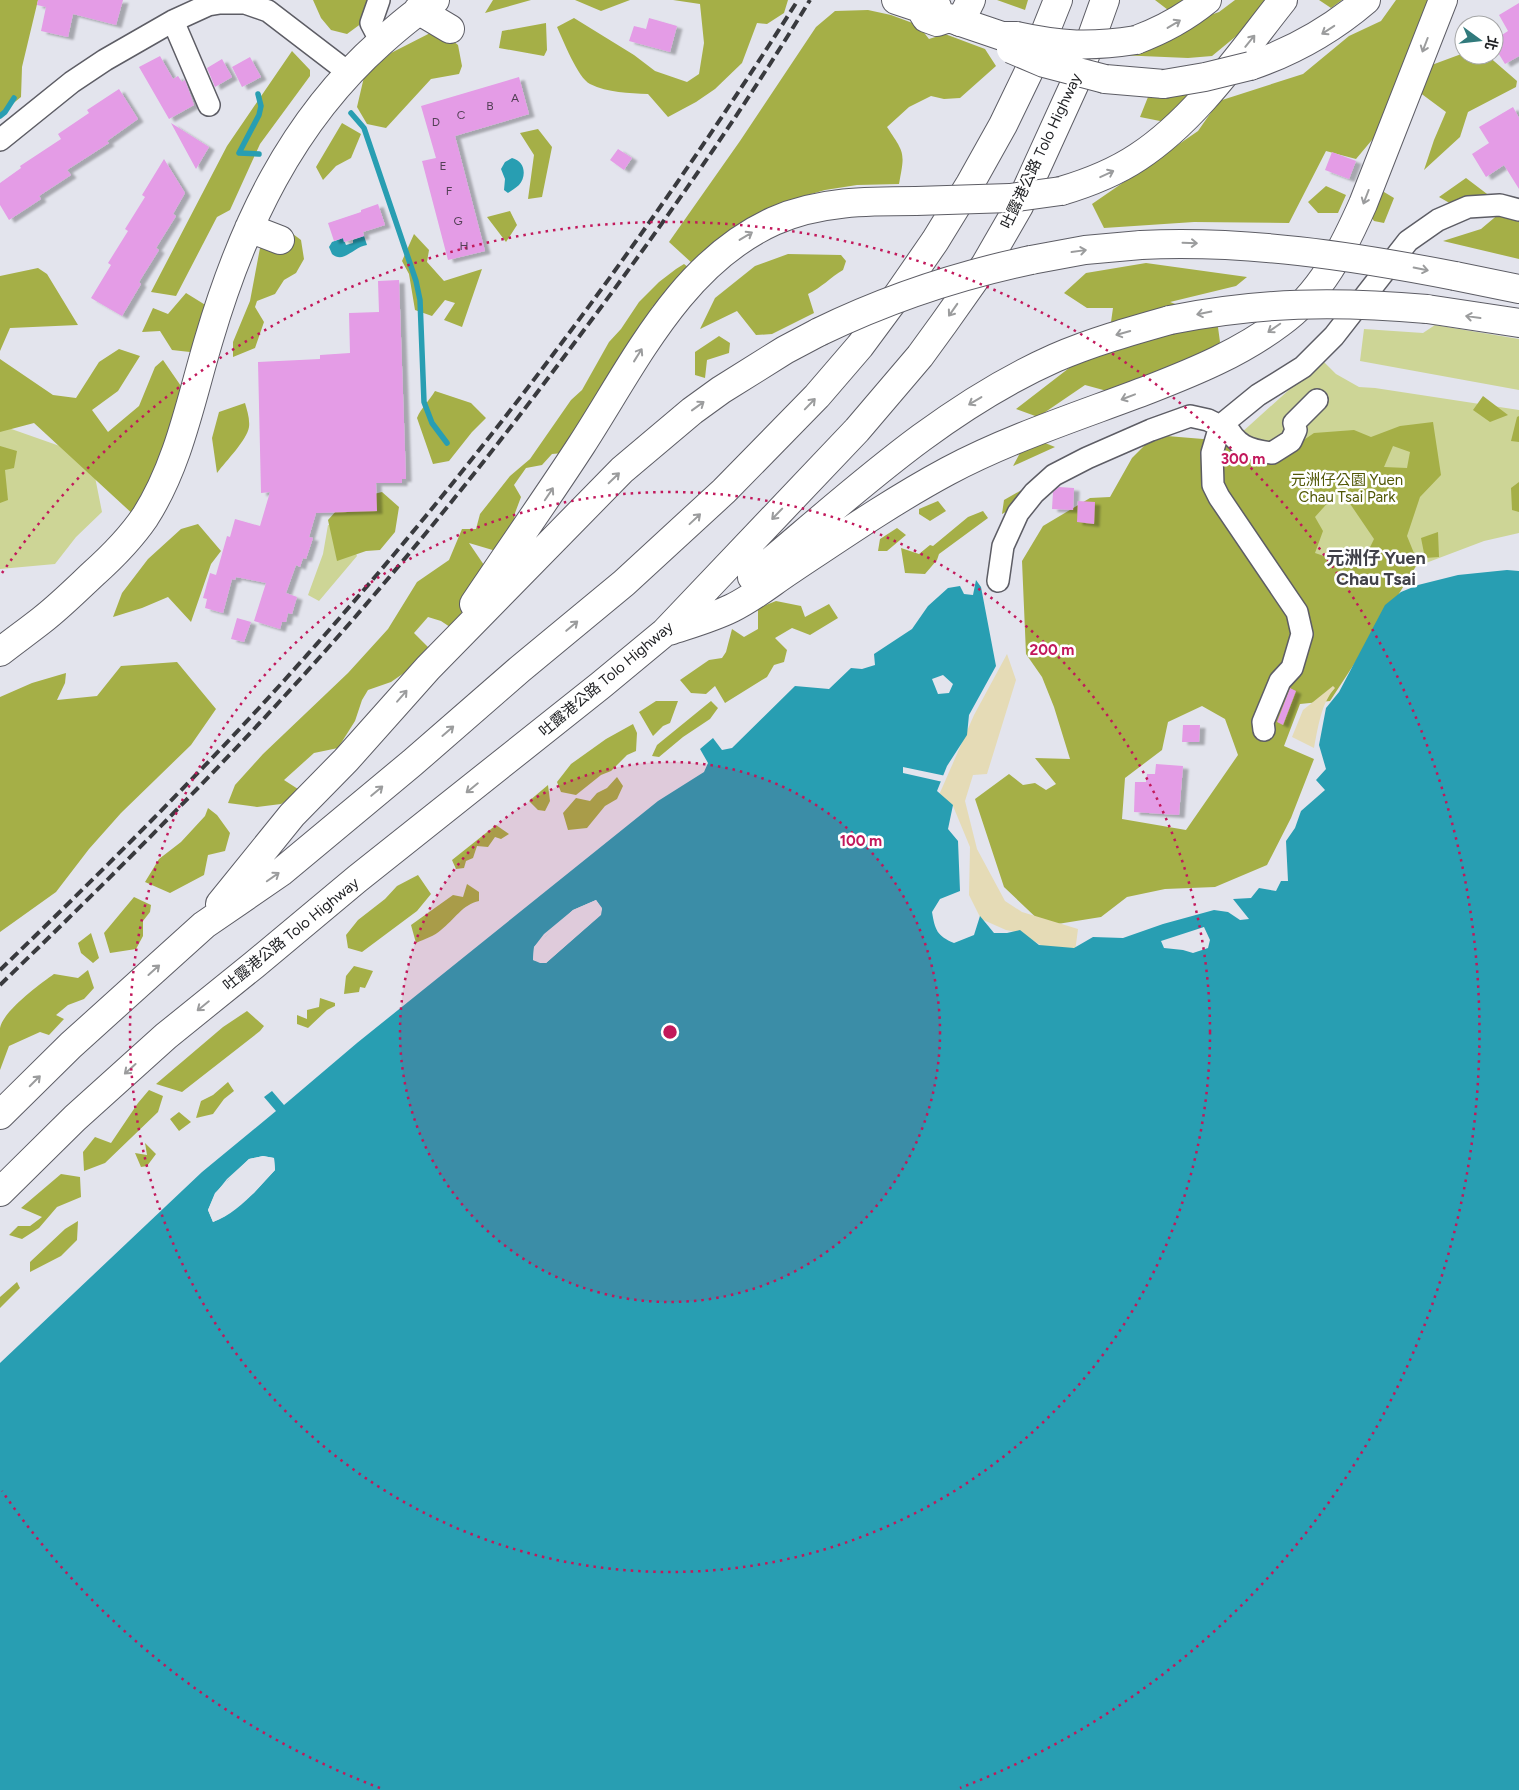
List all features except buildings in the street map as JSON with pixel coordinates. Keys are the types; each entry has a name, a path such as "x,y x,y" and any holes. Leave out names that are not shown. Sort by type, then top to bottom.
{"main road":[{"path":"0,1115 71,1045 204,925 281,872 624,583 724,491 817,396 860,346 897,296 935,241 970,184 1003,125 1032,65 1058,0"},
{"name":"吐露港公路 Tolo Highway","path":"0,1192 76,1118 166,1036 370,869 602,685 664,632 857,430 920,356 985,265 1018,206 1076,81 1105,0"},
{"path":"1010,40 1081,46 1106,45 1136,40 1159,32 1176,23 1207,0"},
{"path":"428,668 558,481 661,320 701,272 728,247 760,228 801,211 823,206 850,202 1010,198 1061,191 1089,182 1119,169 1138,158 1190,113 1283,0"},
{"path":"908,4 926,18 937,22 960,13 1053,65 1121,82 1164,84 1238,70 1275,58 1318,37 1340,22 1366,0"},
{"path":"664,632 733,608 878,512 948,471 1043,428 1194,372 1229,356 1259,339 1283,322 1304,302 1337,259 1363,204 1442,0"},
{"path":"0,652 43,620 119,550 144,518 162,485 179,444 214,322 249,228 273,177 292,145 349,73 381,42 426,5 450,29"},
{"path":"249,228 280,240"},
{"path":"204,925 292,815 346,760 428,668 590,502 660,437 692,411 721,390 785,350 819,332 892,299 984,270 1077,252 1141,245 1181,243 1240,245 1295,250 1353,258 1519,289"},
{"path":"700,620 902,451 954,414 1011,380 1054,359 1116,335 1170,320 1212,312 1281,304 1352,304 1427,310 1519,323"}],"street":[{"path":"379,0 371,23 381,42"},
{"path":"0,140 72,82 105,60 208,5 220,3 262,4 349,73"},
{"path":"173,22 209,105"},
{"path":"1264,730 1263,722 1280,681 1292,668 1302,634 1297,612 1213,486 1212,454 1222,424 1258,395 1303,366 1320,350 1334,336 1408,241 1438,220 1468,207 1500,205 1519,210"},
{"path":"998,581 1003,546 1018,513 1034,493 1054,475 1087,458 1151,430 1190,416 1222,424 1230,434 1249,450 1272,453 1291,441 1296,430 1294,422 1317,400"}],"green space":[{"path":"0,0 38,0 22,67 21,97 0,114"},
{"path":"313,0 372,0 362,23 347,34 331,30 321,18"},
{"path":"493,0 531,0 485,13"},
{"path":"575,0 630,0 601,11"},
{"path":"673,0 788,0 784,13 767,24 757,23 742,63 715,89 668,117 648,94 611,91 597,87 585,80 571,58 557,27 574,18 634,55 655,71 687,82 699,74 704,43 700,4"},
{"path":"997,0 1028,0 1025,10"},
{"path":"1155,0 1204,0 1172,13"},
{"path":"1235,0 1271,0 1246,28 1212,56 1188,58 1118,55 1116,48 1219,12"},
{"path":"1319,0 1342,0 1331,8"},
{"path":"1396,0 1435,0 1382,128 1356,159 1326,151 1289,223 1194,222 1104,228 1092,204 1198,131 1219,101 1303,74 1349,36 1381,21"},
{"path":"868,10 891,15 918,25 929,39 945,34 985,49 996,66 960,98 944,99 931,96 909,107 887,127 902,154 899,184 857,185 825,190 787,201 693,264 669,242 740,141 816,27 835,11"},
{"path":"546,23 547,50 544,56 499,48 502,31"},
{"path":"438,29 458,45 462,66 459,74 431,79 386,128 367,124 357,107 364,77 391,53"},
{"path":"292,51 310,70 310,76 260,144 230,210 217,217 176,296 151,292 227,146"},
{"path":"1454,57 1454,65 1499,65 1517,81 1516,87 1468,112 1460,137 1424,170 1446,112 1419,92 1429,66"},
{"path":"1196,85 1177,112 1165,122 1140,117 1150,92"},
{"path":"342,123 361,134 351,158 336,166 323,180 316,167"},
{"path":"538,129 552,147 542,197 528,199 534,155 520,133"},
{"path":"1466,178 1495,200 1453,205 1439,197"},
{"path":"1326,186 1346,195 1338,213 1318,213 1308,202"},
{"path":"1370,189 1384,192 1394,198 1384,223 1374,221 1364,207"},
{"path":"1519,200 1519,259 1443,241 1481,229 1513,202"},
{"path":"510,211 517,225 506,242 487,217"},
{"path":"285,228 301,240 304,259 296,273 284,280 275,294 257,301 255,307 264,322 255,348 233,357 233,342 250,301 260,248 275,232"},
{"path":"414,234 429,250 427,262 444,281 482,269 462,327 444,320 455,303 445,300 432,316 415,310 409,274 402,261"},
{"path":"788,254 841,255 846,261 843,270 808,294 814,313 772,334 756,335 737,311 700,329 715,298 755,266"},
{"path":"1146,263 1247,277 1236,286 1170,302 1217,320 1220,342 1201,378 1107,391 1085,385 1038,417 1016,409 1073,365 1110,329 1113,308 1087,308 1064,293 1086,273"},
{"path":"684,264 702,278 665,308 653,306 563,453 552,454 542,465 526,468 514,485 521,497 515,513 513,532 496,551 469,543 486,568 456,623 450,627 441,621 428,617 414,633 428,647 404,673 391,682 368,690 362,700 355,721 338,748 314,753 284,780 301,791 281,804 257,807 228,803 235,785 263,754 348,673 388,629 417,582 449,560 462,529 476,529 480,514 510,476 530,459 571,400 582,390 609,342 621,329 639,302 659,282"},
{"path":"38,268 47,274 78,325 10,328 0,351 0,276"},
{"path":"186,293 207,306 207,339 190,352 172,350 160,331 142,332 153,308 168,314"},
{"path":"1435,325 1519,339 1519,390 1360,361 1364,329 1423,333"},
{"path":"719,336 730,343 729,353 707,360 705,378 695,375 695,352"},
{"path":"119,349 140,356 118,391 92,410 108,432 139,406 155,367 163,360 183,389 168,487 136,517 34,423 0,432 0,359 53,395 76,398 99,362"},
{"name":"元洲仔公園 Yuen Chau Tsai Park","path":"1322,360 1336,374 1359,387 1519,410 1519,533 1484,541 1410,569 1348,640 1240,434"},
{"path":"435,391 471,403 486,418 449,461 433,464 417,418"},
{"path":"1483,396 1508,415 1490,422 1473,410"},
{"path":"245,403 249,421 247,432 217,473 212,438 219,412"},
{"path":"1519,416 1519,442 1511,441 1517,417"},
{"path":"1433,422 1441,475 1420,497 1407,536 1418,563 1330,701 1300,704 1284,746 1314,759 1291,818 1267,865 1215,887 1165,889 1127,897 1101,917 1045,926 1004,887 975,799 1009,774 1023,785 1035,783 1046,790 1056,784 1035,758 1070,759 1054,707 1042,677 1026,654 1022,561 1043,526 1090,498 1110,497 1132,458 1155,435 1276,445 1289,450 1314,433 1354,430 1371,437 1400,426","holes":["1393,446 1410,452 1407,468 1384,467","1340,489 1374,539 1360,568 1315,553 1323,531 1315,517","1202,706 1225,719 1238,755 1186,830 1122,819 1125,778 1162,750 1168,722"]},
{"path":"0,425 91,457 102,512 76,537 55,564 0,569"},
{"path":"1036,435 1045,443 1055,447 1013,466 1021,451"},
{"path":"0,446 17,451 14,468 5,470 8,500 0,503"},
{"path":"1519,482 1519,512 1512,510 1511,488"},
{"path":"1032,484 1022,503 1002,514 1004,500"},
{"path":"382,492 399,507 395,532 380,550 366,551 337,561 328,520 345,501"},
{"path":"938,501 946,511 930,521 919,514 919,509"},
{"path":"983,511 988,518 939,554 937,560 925,574 905,573 901,548 919,554 930,545 933,546 968,517"},
{"path":"198,524 221,551 211,564 191,622 168,597 113,617 122,593 148,559 181,529"},
{"path":"328,525 346,527 357,556 319,601 308,595 323,554"},
{"path":"897,528 906,535 887,551 878,551 880,539"},
{"path":"1438,532 1439,557 1425,558 1421,538"},
{"path":"776,601 801,606 805,617 829,604 838,618 810,635 792,628 775,638 787,650 784,662 774,665 767,677 725,703 715,686 706,694 691,693 680,680 709,660 722,658 726,652 732,629 744,637 758,629 758,608"},
{"path":"177,662 216,709 191,745 121,813 89,849 56,892 0,932 0,697 32,683 66,673 65,683 57,700 97,696 121,666"},
{"path":"656,701 678,701 670,723 663,726 653,736 639,712"},
{"path":"711,701 718,708 710,719 683,737 659,757 652,756 657,745"},
{"path":"633,724 637,733 636,751 627,755 611,771 601,775 576,795 561,792 557,782 571,764 606,739"},
{"path":"617,777 623,786 617,799 605,806 587,828 568,830 563,813 576,798 590,801 597,793 607,788"},
{"path":"548,785 550,801 545,811 538,810 529,801"},
{"path":"208,808 217,815 230,833 225,851 208,855 204,875 170,893 145,882 159,859 181,842 205,816"},
{"path":"496,825 509,834 501,839 495,837 488,847 477,846 473,858 466,861 464,868 456,869 452,860"},
{"path":"418,875 431,894 417,911 362,952 348,948 346,935 358,920 385,899 397,886"},
{"path":"467,884 479,892 479,901 468,905 433,936 416,943 411,925 453,895 463,897"},
{"path":"134,897 151,905 150,912 143,921 143,936 136,949 110,953 104,933"},
{"path":"91,933 99,958 93,963 81,953 78,943"},
{"path":"354,966 373,971 365,988 360,987 359,992 344,994 346,976"},
{"path":"88,970 94,988 84,999 68,1005 56,1015 64,1019 49,1035 40,1032 9,1046 0,1070 0,1028 15,1006 54,974 78,978"},
{"path":"320,998 335,1003 335,1006 327,1010 308,1028 297,1024 297,1015 307,1019 307,1010 319,1007"},
{"path":"247,1011 264,1026 260,1031 182,1092 156,1084 223,1027"},
{"path":"228,1082 234,1091 224,1099 213,1114 196,1118 201,1101 213,1095"},
{"path":"149,1090 163,1096 158,1112 105,1163 84,1171 83,1152 95,1137 111,1143"},
{"path":"179,1112 191,1122 179,1131 170,1119"},
{"path":"145,1143 156,1154 147,1166 141,1167 135,1153 147,1155"},
{"path":"61,1174 80,1177 81,1197 57,1207 39,1228 22,1239 9,1235 18,1226 30,1226 42,1217 21,1208"},
{"path":"78,1221 77,1240 61,1256 30,1272 30,1262 65,1229"},
{"path":"17,1282 20,1288 0,1308 0,1297"}],"sand":[{"path":"1007,654 1016,680 987,774 973,775 965,801 977,849 1005,901 1022,912 1078,929 1075,952 1047,949 1021,933 1006,930 981,919 969,895 970,847 953,806 939,795 974,715"},
{"path":"1333,686 1335,688 1326,701 1321,716 1314,748 1292,737 1303,710"}],"water":[{"path":"512,158 520,162 524,173 519,185 508,193 504,190 505,179 501,169 505,162"},
{"path":"364,236 367,245 345,256 336,257 332,254 329,247 332,242 343,238 346,245"},
{"path":"1507,570 1519,571 1519,1790 0,1790 0,1363 202,1172 276,1111 264,1097 272,1091 284,1105 357,1043 658,801 704,772 708,763 700,749 713,738 722,750 732,748 795,686 829,689 851,668 862,669 875,665 874,654 912,629 928,606 948,588 960,586 964,594 973,595 976,580 981,587 996,666 969,715 967,735 947,766 937,791 953,805 948,829 958,841 960,891 940,899 932,912 934,923 940,935 954,943 974,935 980,916 994,933 1020,930 1039,945 1074,948 1093,937 1123,938 1163,924 1214,910 1228,912 1240,920 1249,919 1233,899 1251,898 1259,888 1276,891 1281,881 1288,881 1286,841 1295,828 1301,811 1325,790 1316,780 1326,769 1319,745 1326,708 1339,692 1385,605 1401,592 1418,585 1458,575","holes":["943,675 953,684 949,693 938,694 932,679","596,900 602,908 600,915 546,963 533,960 534,947 573,910","1204,927 1210,940 1208,948 1193,953 1164,948 1161,941","263,1156 274,1158 275,1170 239,1207 213,1222 208,1210 215,1193 249,1159"]}],"pier":[{"path":"903,767 946,776 943,782 903,773"},
{"path":"596,900 602,909 601,915 546,963 533,960 534,947 544,934 573,910","holes":["595,903 599,909 598,914 545,961 535,958 536,948 546,936 575,912"]},
{"path":"263,1156 274,1158 275,1170 254,1193 225,1216 213,1222 208,1210 215,1194 227,1179 249,1159","holes":["263,1159 272,1160 272,1169 252,1191 215,1219 211,1210 217,1195 228,1180 251,1162"]}],"waterway":[{"path":"258,94 261,106 259,115 239,153 259,154"},
{"path":"0,116 14,98"},
{"path":"351,113 364,128 416,281 420,300 424,402 432,423 447,443"}],"railway":[{"path":"0,970 205,766 344,613 414,530 550,359 614,271 739,92 798,0"},
{"path":"0,985 142,845 246,738 359,613 435,522 545,381 700,170 810,0"}],"district":[{"name":"元洲仔 Yuen Chau Tsai","path":"1376,568"}]}
